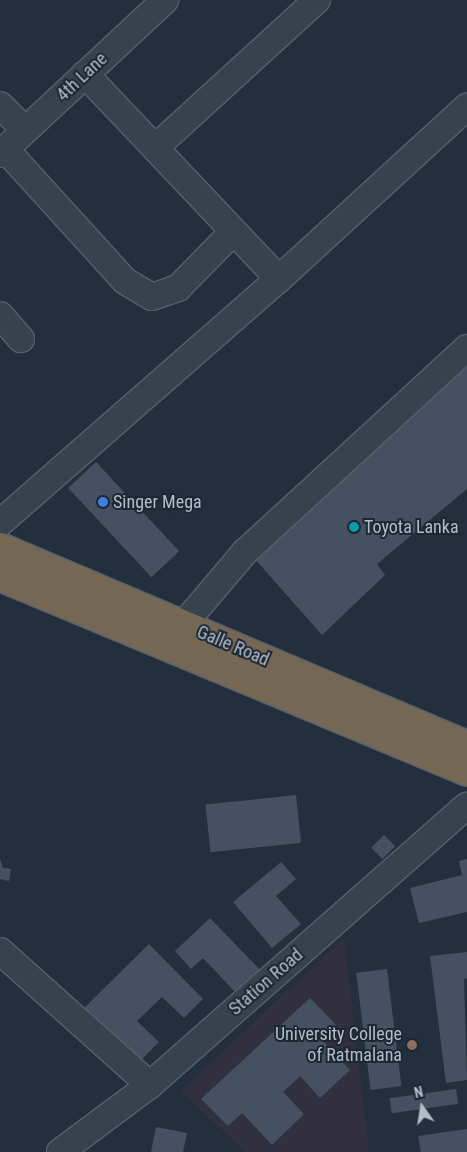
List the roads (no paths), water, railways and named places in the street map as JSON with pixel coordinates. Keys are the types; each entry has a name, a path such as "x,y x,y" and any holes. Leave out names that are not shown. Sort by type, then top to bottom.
{"highway":[{"name":"Galle Road","path":"0,546 467,744"},
{"name":"Galle Road","path":"0,576 467,772"}],"street":[{"name":"4th Lane","path":"3,151 164,0"},
{"path":"156,147 317,0"},
{"path":"85,74 279,279"},
{"path":"0,105 25,130"},
{"path":"0,523 279,279 467,107"},
{"path":"3,151 125,281 152,297 178,288 234,232"},
{"path":"0,315 20,338"},
{"path":"183,625 252,545 467,348"},
{"name":"Station Road","path":"60,1152 150,1085 467,806"},
{"path":"0,952 150,1085"}],"place":[{"name":"Singer Mega","path":"103,502"},
{"name":"Toyota Lanka","path":"354,527"},
{"name":"University College of Ratmalana","path":"412,1045"}]}
